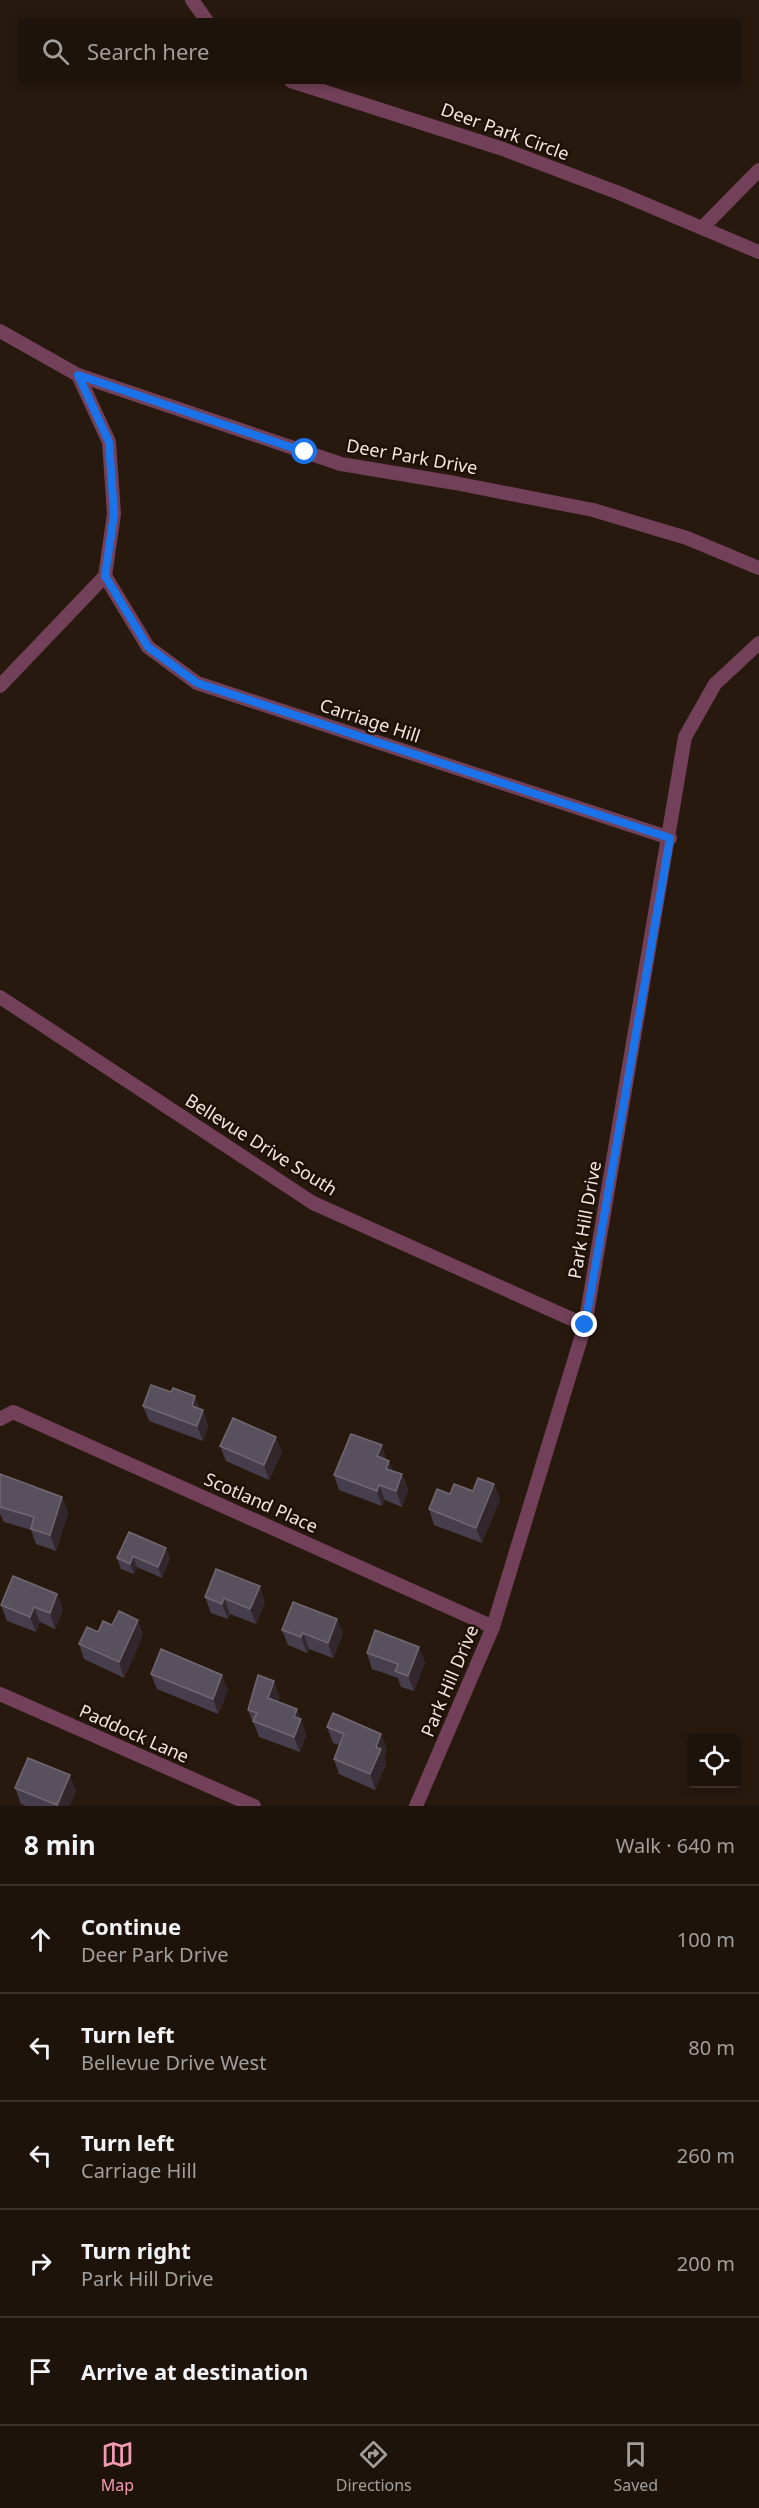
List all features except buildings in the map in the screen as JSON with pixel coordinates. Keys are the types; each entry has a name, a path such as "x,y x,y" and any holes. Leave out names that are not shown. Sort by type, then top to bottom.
{"street":[{"path":"192,0 205,18"},
{"name":"Deer Park Circle","path":"300,84 503,149 759,252"},
{"path":"702,228 759,170"},
{"name":"Deer Park Drive","path":"0,331 78,375 341,464 593,510 687,538 759,568"},
{"path":"0,686 105,576 114,514 109,442 78,375"},
{"name":"Carriage Hill","path":"105,576 148,647 197,683 670,838"},
{"name":"Park Hill Drive","path":"416,1806 494,1627 585,1325 670,838 685,737 715,684 759,643"},
{"name":"Bellevue Drive South","path":"0,997 313,1203 585,1325"},
{"name":"Scotland Place","path":"0,1419 13,1412 494,1627"},
{"name":"Paddock Lane","path":"0,1694 254,1806"}],"route":[{"path":"305,452 78,375 109,442 114,514 105,576 148,647 197,683 670,838 585,1325"}]}
